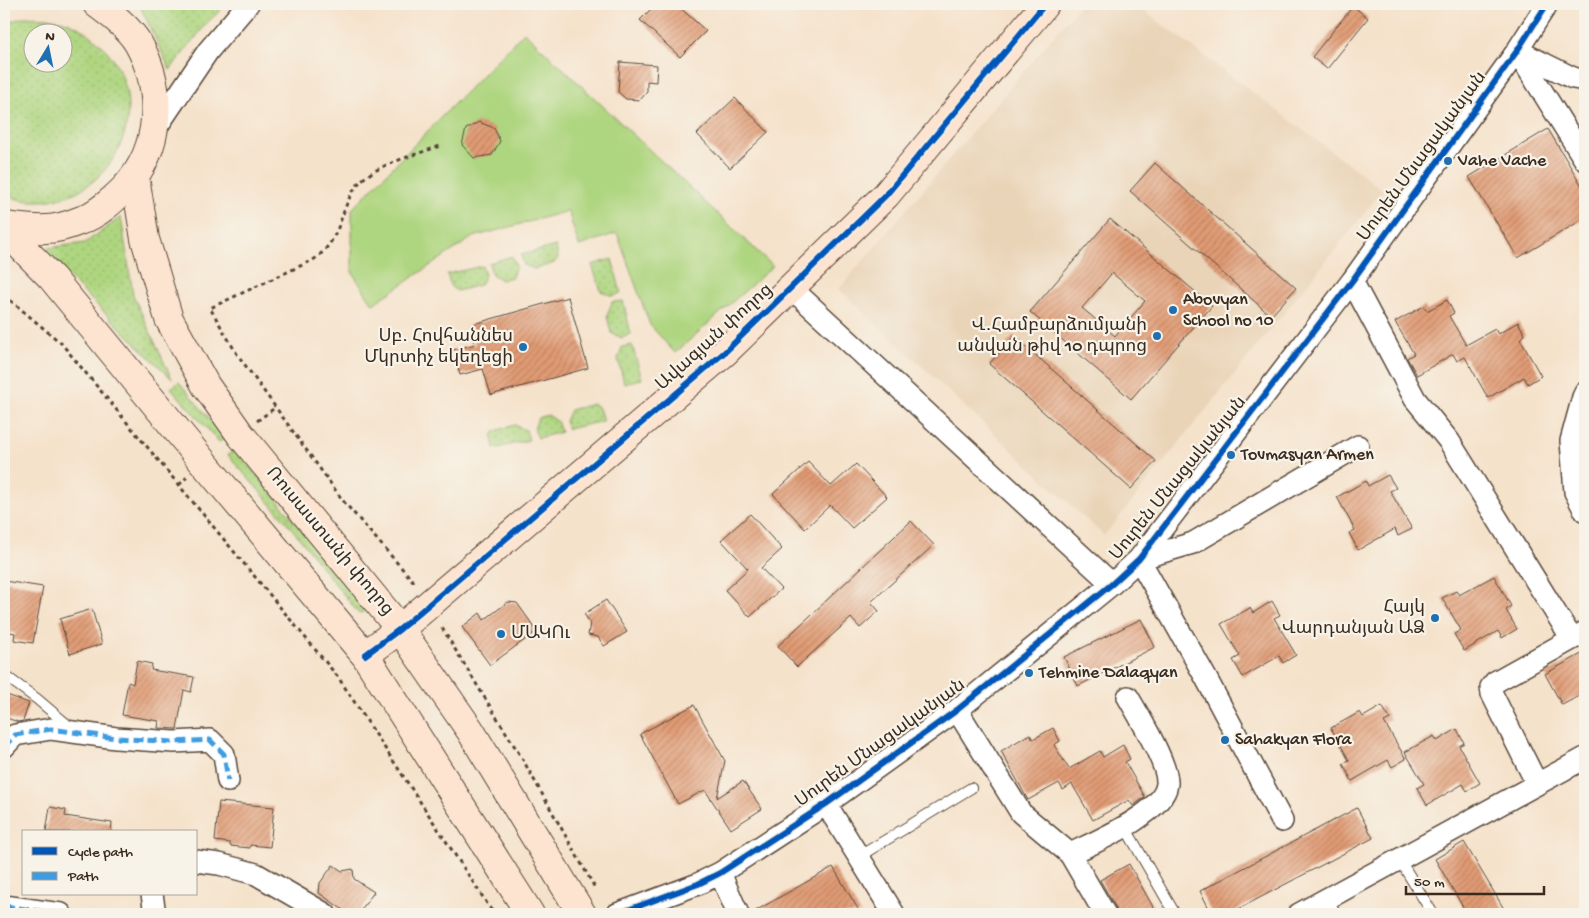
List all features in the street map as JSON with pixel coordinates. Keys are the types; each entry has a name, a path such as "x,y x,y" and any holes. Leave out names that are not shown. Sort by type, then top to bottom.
{"main road":[{"path":"4,227 46,230 80,221 111,203 135,177 147,155 154,131 156,100 150,70 137,42 117,18 97,4"},
{"name":"Ավագյան փողոց","path":"366,654 400,629 726,351 886,195 1045,4"},
{"name":"Ռուսաստանի փողոց","path":"135,177 145,238 169,319 206,386 240,434 400,629 470,730 582,914"},
{"path":"4,227 52,278 203,462 366,654 530,914"}],"street":[{"path":"154,131 208,51 248,4"},
{"name":"Սուրեն Մնացականյան","path":"617,914 698,884 720,873 826,804 957,710 1112,584 1139,559 1352,281 1518,51 1547,4"},
{"path":"1518,51 1573,78 1585,80"},
{"path":"1518,51 1585,160"},
{"path":"1352,281 1415,399 1449,441 1578,636 1495,682 1491,687 1492,694 1538,784"},
{"path":"791,288 1112,584"},
{"path":"1585,393 1571,441 1576,492 1585,511"},
{"path":"1282,820 1206,678 1139,559 1193,543 1358,446"},
{"path":"1070,854 1125,827 1161,800 1167,784 1165,769 1128,697"},
{"path":"957,710 1021,813 1070,854 1104,914"},
{"path":"4,747 15,735 52,729 116,738 174,742 210,740 224,754 228,781"},
{"path":"1299,914 1332,907 1399,860 1585,758"},
{"path":"826,804 894,914"},
{"path":"198,861 219,864 256,874 325,914"},
{"path":"720,873 738,914"},
{"path":"152,896 154,914"},
{"path":"4,906 61,914"}],"lane":[{"path":"4,675 37,699 77,733"},
{"path":"858,857 971,788"},
{"path":"1125,827 1175,914"},
{"path":"1399,860 1433,914"}],"path":[{"path":"414,582 344,502 237,354 210,308 313,260 324,253 334,238 350,199 360,182 377,169 443,145"},
{"path":"4,295 61,343 338,677 494,914"},
{"path":"442,628 523,760 595,888"}],"shaded area":[{"path":"1081,4 1135,4 1383,190 1104,536 839,289"}],"green space":[{"path":"139,4 227,4 207,23 170,70"},
{"path":"25,17 62,20 67,22 22,22 22,72 72,72 72,24 87,33 96,40 116,64 126,90 128,118 121,144 107,168 86,186 61,198 30,201 4,195 4,23"},
{"path":"524,32 773,266 675,353 650,325 617,233 579,246 568,211 473,237 373,304 352,272 352,209"},
{"path":"121,217 133,295 172,379 40,249 85,243"},
{"path":"556,246 558,258 554,263 535,269 524,265 521,255"},
{"path":"512,256 516,266 512,277 501,280 492,274 489,263"},
{"path":"612,259 621,293 612,296 601,291 592,265"},
{"path":"482,266 485,274 480,285 457,291 451,287 447,274"},
{"path":"623,301 631,334 622,338 611,333 607,316 612,302"},
{"path":"632,345 642,379 624,383 618,359 622,347"},
{"path":"179,382 226,438 219,442 171,388"},
{"path":"593,404 599,408 603,421 568,429 565,421 570,410"},
{"path":"548,415 557,421 561,432 538,438 534,429 538,418"},
{"path":"515,425 526,430 529,440 494,449 492,436 495,431"},
{"path":"235,449 365,611 359,614 289,525 228,455"}],"building":[{"path":"656,4 676,4 706,31 680,57 640,20"},
{"path":"1353,6 1368,18 1327,69 1312,57"},
{"path":"620,62 657,65 656,82 647,81 647,92 640,100 626,99 618,92"},
{"path":"735,98 768,132 730,168 697,134"},
{"path":"479,122 494,128 500,141 492,155 474,158 462,145 466,129"},
{"path":"1548,129 1585,191 1585,218 1518,258 1469,177"},
{"path":"1155,163 1296,288 1271,316 1130,191"},
{"name":"Abovyan School no 10","path":"1110,219 1212,306 1131,399 1030,312","holes":["1112,273 1145,301 1115,336 1082,308"]},
{"name":"Սբ. Հովհաննես Մկրտիչ եկեղեցի","path":"568,297 588,368 491,395 483,369 460,375 453,350 475,344 470,325"},
{"path":"1447,300 1454,313 1449,316 1466,345 1495,329 1498,334 1518,322 1525,335 1520,339 1541,376 1528,384 1524,377 1488,398 1465,357 1457,361 1453,354 1417,375 1407,358 1414,354 1395,322 1424,306 1427,311"},
{"path":"1014,336 1156,461 1131,489 989,364"},
{"path":"808,462 831,486 856,464 887,497 852,528 830,505 805,529 773,494"},
{"path":"1388,475 1396,488 1390,491 1412,529 1398,536 1395,529 1358,550 1349,533 1355,530 1337,497 1366,481 1368,486"},
{"path":"750,514 782,549 761,568 781,589 750,617 725,590 748,569 721,540"},
{"path":"911,521 934,545 871,602 879,611 860,628 851,618 797,667 778,646"},
{"path":"1494,576 1511,606 1506,610 1517,629 1502,638 1498,631 1464,651 1454,634 1461,630 1442,598 1456,591 1459,595"},
{"path":"4,581 43,587 33,643 14,640 15,633 4,631"},
{"path":"606,600 627,632 604,646 598,637 588,635 590,623 584,614"},
{"path":"1272,601 1280,615 1274,618 1296,655 1283,663 1279,656 1243,677 1233,660 1240,656 1221,624 1250,608 1253,613"},
{"path":"508,602 517,603 537,631 490,665 462,627 480,613 484,620"},
{"path":"92,609 102,644 70,654 60,619"},
{"path":"1141,619 1155,647 1078,686 1064,657"},
{"path":"1585,652 1585,693 1562,705 1545,674"},
{"path":"137,661 152,664 151,670 194,677 191,692 184,690 177,729 158,728 159,721 122,715 128,682 133,684"},
{"path":"4,694 29,703 23,721 18,722 4,717"},
{"path":"694,705 725,761 717,798 743,781 762,809 731,829 705,790 678,804 640,734"},
{"path":"1382,706 1390,719 1384,722 1406,759 1392,767 1388,760 1352,781 1343,764 1349,760 1331,728 1360,712 1363,717"},
{"path":"1053,728 1060,741 1054,745 1069,769 1100,751 1103,757 1123,745 1130,759 1125,762 1145,797 1133,806 1129,800 1093,820 1072,784 1063,790 1059,783 1028,800 1001,751 1030,734 1033,739"},
{"path":"1457,729 1464,743 1459,746 1480,783 1467,791 1463,784 1427,805 1417,788 1424,784 1405,752 1434,736 1437,741"},
{"path":"219,802 274,807 270,847 230,846 230,843 215,841"},
{"path":"50,807 66,810 65,816 112,823 111,830 46,830"},
{"path":"1357,808 1373,838 1229,914 1212,914 1200,891"},
{"path":"1464,842 1507,914 1467,914 1435,859"},
{"path":"1129,864 1157,914 1117,914 1116,908 1100,880"},
{"path":"333,865 342,871 353,869 354,879 374,892 358,914 349,914 319,893 320,883"},
{"path":"833,867 861,914 750,914"}],"marked path":[{"path":"4,747 15,735 51,729 116,738 174,742 210,740 224,754 228,781"},
{"path":"4,906 61,914"}],"cycle path":[{"path":"365,655 400,629 726,351 886,195 1045,4"},
{"path":"617,914 698,884 720,873 826,804 957,710 1112,584 1139,559 1352,281 1517,51 1547,4"}],"place":[{"name":"Vahe Vache","path":"1448,161"},
{"name":"Abovyan School no 10","path":"1173,310"},
{"name":"Վ.Համբարձումյանի անվան թիվ 10 դպրոց","path":"1157,336"},
{"name":"Սբ. Հովհաննես Մկրտիչ եկեղեցի","path":"523,347"},
{"name":"Tovmasyan Armen","path":"1231,455"},
{"name":"Հայկ Վարդանյան ԱՁ","path":"1435,618"},
{"name":"ՄԱԿՈւ","path":"501,634"},
{"name":"Tehmine Dalaqyan","path":"1029,673"},
{"name":"Sahakyan Flora","path":"1225,740"}]}
